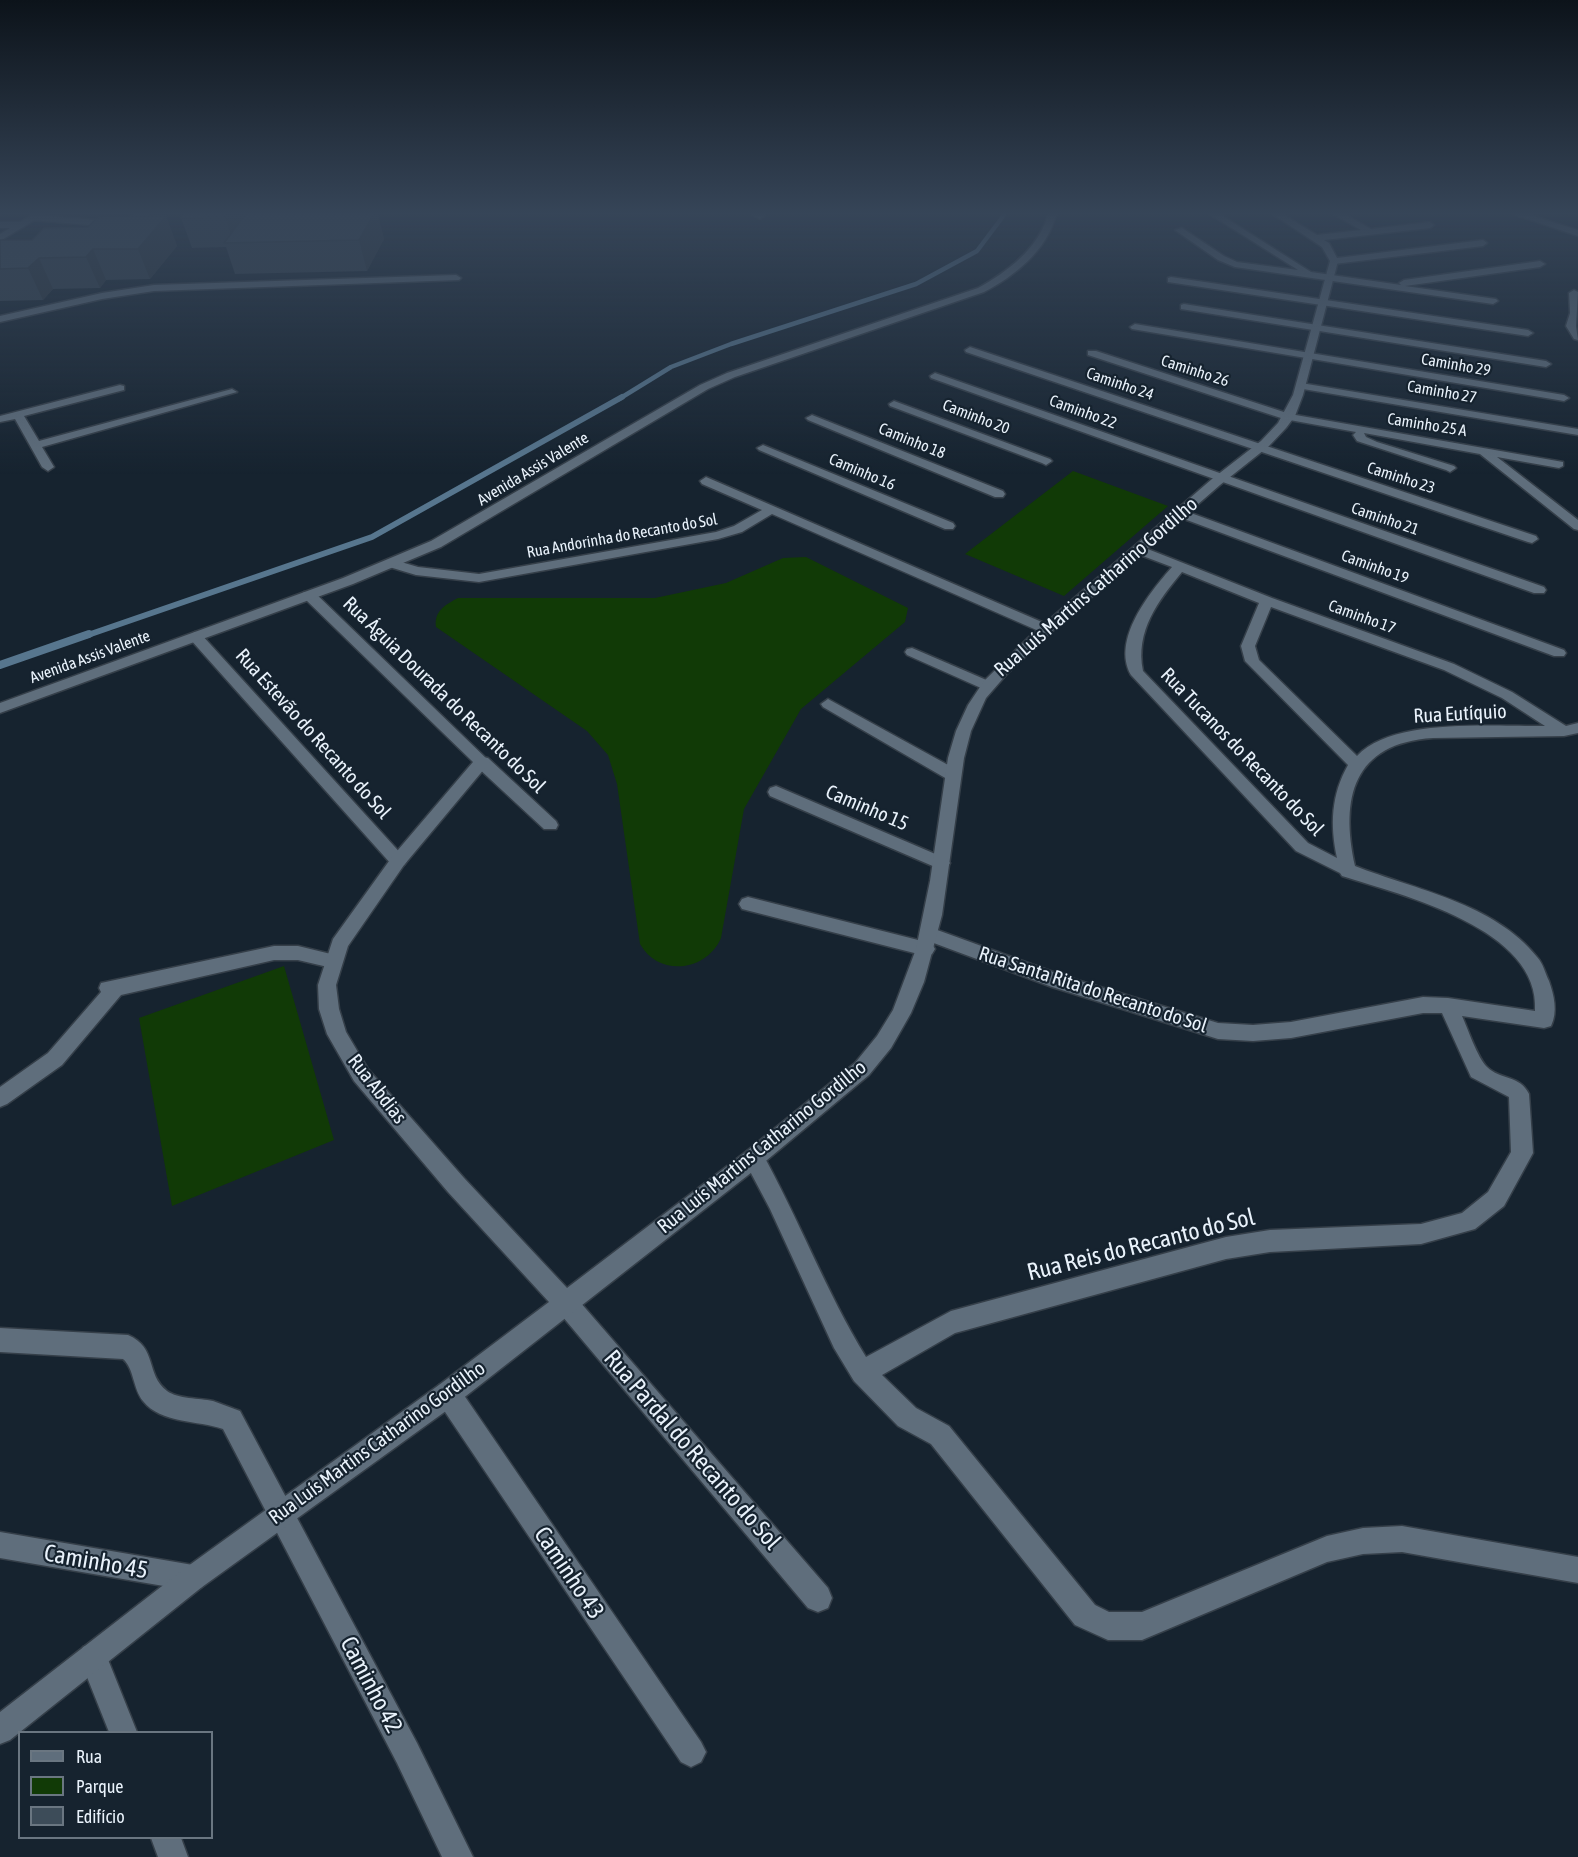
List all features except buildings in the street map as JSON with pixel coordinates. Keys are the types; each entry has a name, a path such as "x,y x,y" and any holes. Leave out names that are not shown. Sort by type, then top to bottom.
{"street":[{"path":"0,319 77,302"},
{"name":"Avenida Assis Valente","path":"0,708 391,563 489,515 704,387 731,375 949,302"},
{"path":"1313,302 1528,333"},
{"path":"1574,302 1575,314 1571,326 1578,337"},
{"name":"Rua Luís Martins Catharino Gordilho","path":"0,1730 193,1578 448,1394 754,1158 862,1070 891,1031 912,987 928,942 961,735 986,685 1046,629 1180,513 1259,449 1288,417 1301,386 1322,303"},
{"path":"1184,307 1546,364"},
{"name":"Caminho 29","path":"1135,327 1564,398"},
{"name":"Caminho 24","path":"970,350 1259,449"},
{"name":"Caminho 26","path":"1092,353 1288,417"},
{"name":"Caminho 22","path":"935,376 1221,479"},
{"name":"Caminho 27","path":"1301,386 1578,432"},
{"path":"0,419 120,388"},
{"path":"36,445 232,392"},
{"name":"Caminho 20","path":"894,404 1046,461"},
{"path":"18,414 48,467"},
{"name":"Caminho 25 A","path":"1288,417 1559,464"},
{"name":"Caminho 18","path":"812,418 999,494"},
{"path":"1359,430 1361,438 1366,442 1450,468"},
{"name":"Caminho 16","path":"763,448 949,526"},
{"name":"Caminho 23","path":"1259,449 1532,539"},
{"path":"1482,450 1578,526"},
{"name":"Caminho 21","path":"1221,479 1539,590"},
{"path":"706,481 1046,629"},
{"name":"Rua Andorinha do Recanto do Sol","path":"391,563 416,571 479,578 718,535 738,529 771,510"},
{"name":"Caminho 19","path":"1180,513 1559,652"},
{"name":"Caminho 17","path":"1140,550 1267,602 1449,667 1571,730"},
{"name":"Rua Tucanos do Recanto do Sol","path":"1180,567 1149,603 1132,652 1136,672 1290,837 1315,856 1348,872 1432,898 1503,935 1534,964 1544,993 1544,1020"},
{"name":"Rua Águia Dourada do Recanto do Sol","path":"309,595 550,825"},
{"path":"1267,602 1248,646 1252,661 1357,765"},
{"name":"Rua Estevão do Recanto do Sol","path":"195,636 399,861"},
{"path":"912,652 986,685"},
{"path":"828,704 953,775"},
{"name":"Rua Eutíquio","path":"1348,872 1339,828 1340,805 1347,782 1357,765 1371,751 1386,743 1411,735 1571,730"},
{"name":"Rua Abdias","path":"482,762 399,861 339,944 332,961 327,985 329,1009 337,1034 361,1075 456,1185 565,1302"},
{"name":"Caminho 15","path":"776,792 941,863"},
{"name":"Rua Santa Rita do Recanto do Sol","path":"748,904 928,942 1218,1031 1253,1033 1291,1030 1423,1005 1448,1006 1544,1020"},
{"path":"0,1098 55,1059 111,988 274,952 298,953 332,961"},
{"name":"Rua Reis do Recanto do Sol","path":"862,1373 951,1323 1174,1261 1270,1241 1421,1234 1467,1222 1496,1199 1522,1153 1519,1094 1513,1087 1486,1077 1478,1071 1448,1006"},
{"path":"754,1158 778,1202 842,1340 862,1373 907,1417 939,1436 1085,1615 1108,1626 1142,1626 1327,1549 1363,1541 1402,1539 1578,1570"},
{"name":"Rua Pardal do Recanto do Sol","path":"565,1302 818,1598"},
{"name":"Caminho 42","path":"0,1340 128,1347 138,1356 140,1369 152,1395 161,1402 183,1409 219,1415 231,1420 458,1857"},
{"name":"Caminho 43","path":"448,1394 691,1752"},
{"name":"Caminho 45","path":"0,1545 193,1578"},
{"path":"93,1657 123,1731"},
{"path":"165,1839 173,1857"}],"green space":[{"path":"1073,471 1168,506 1064,596 965,554"},
{"path":"806,557 908,608 905,622 801,709 744,809 721,938 705,958 682,966 670,966 648,955 640,944 617,784 608,755 587,731 436,627 437,617 445,606 458,598 655,598 726,583 783,558"},
{"path":"284,966 334,1140 172,1206 139,1018"}],"waterway":[{"path":"619,399 671,367 731,344 862,302"},
{"path":"85,636 372,537 622,397"},
{"path":"0,665 89,634"}]}
